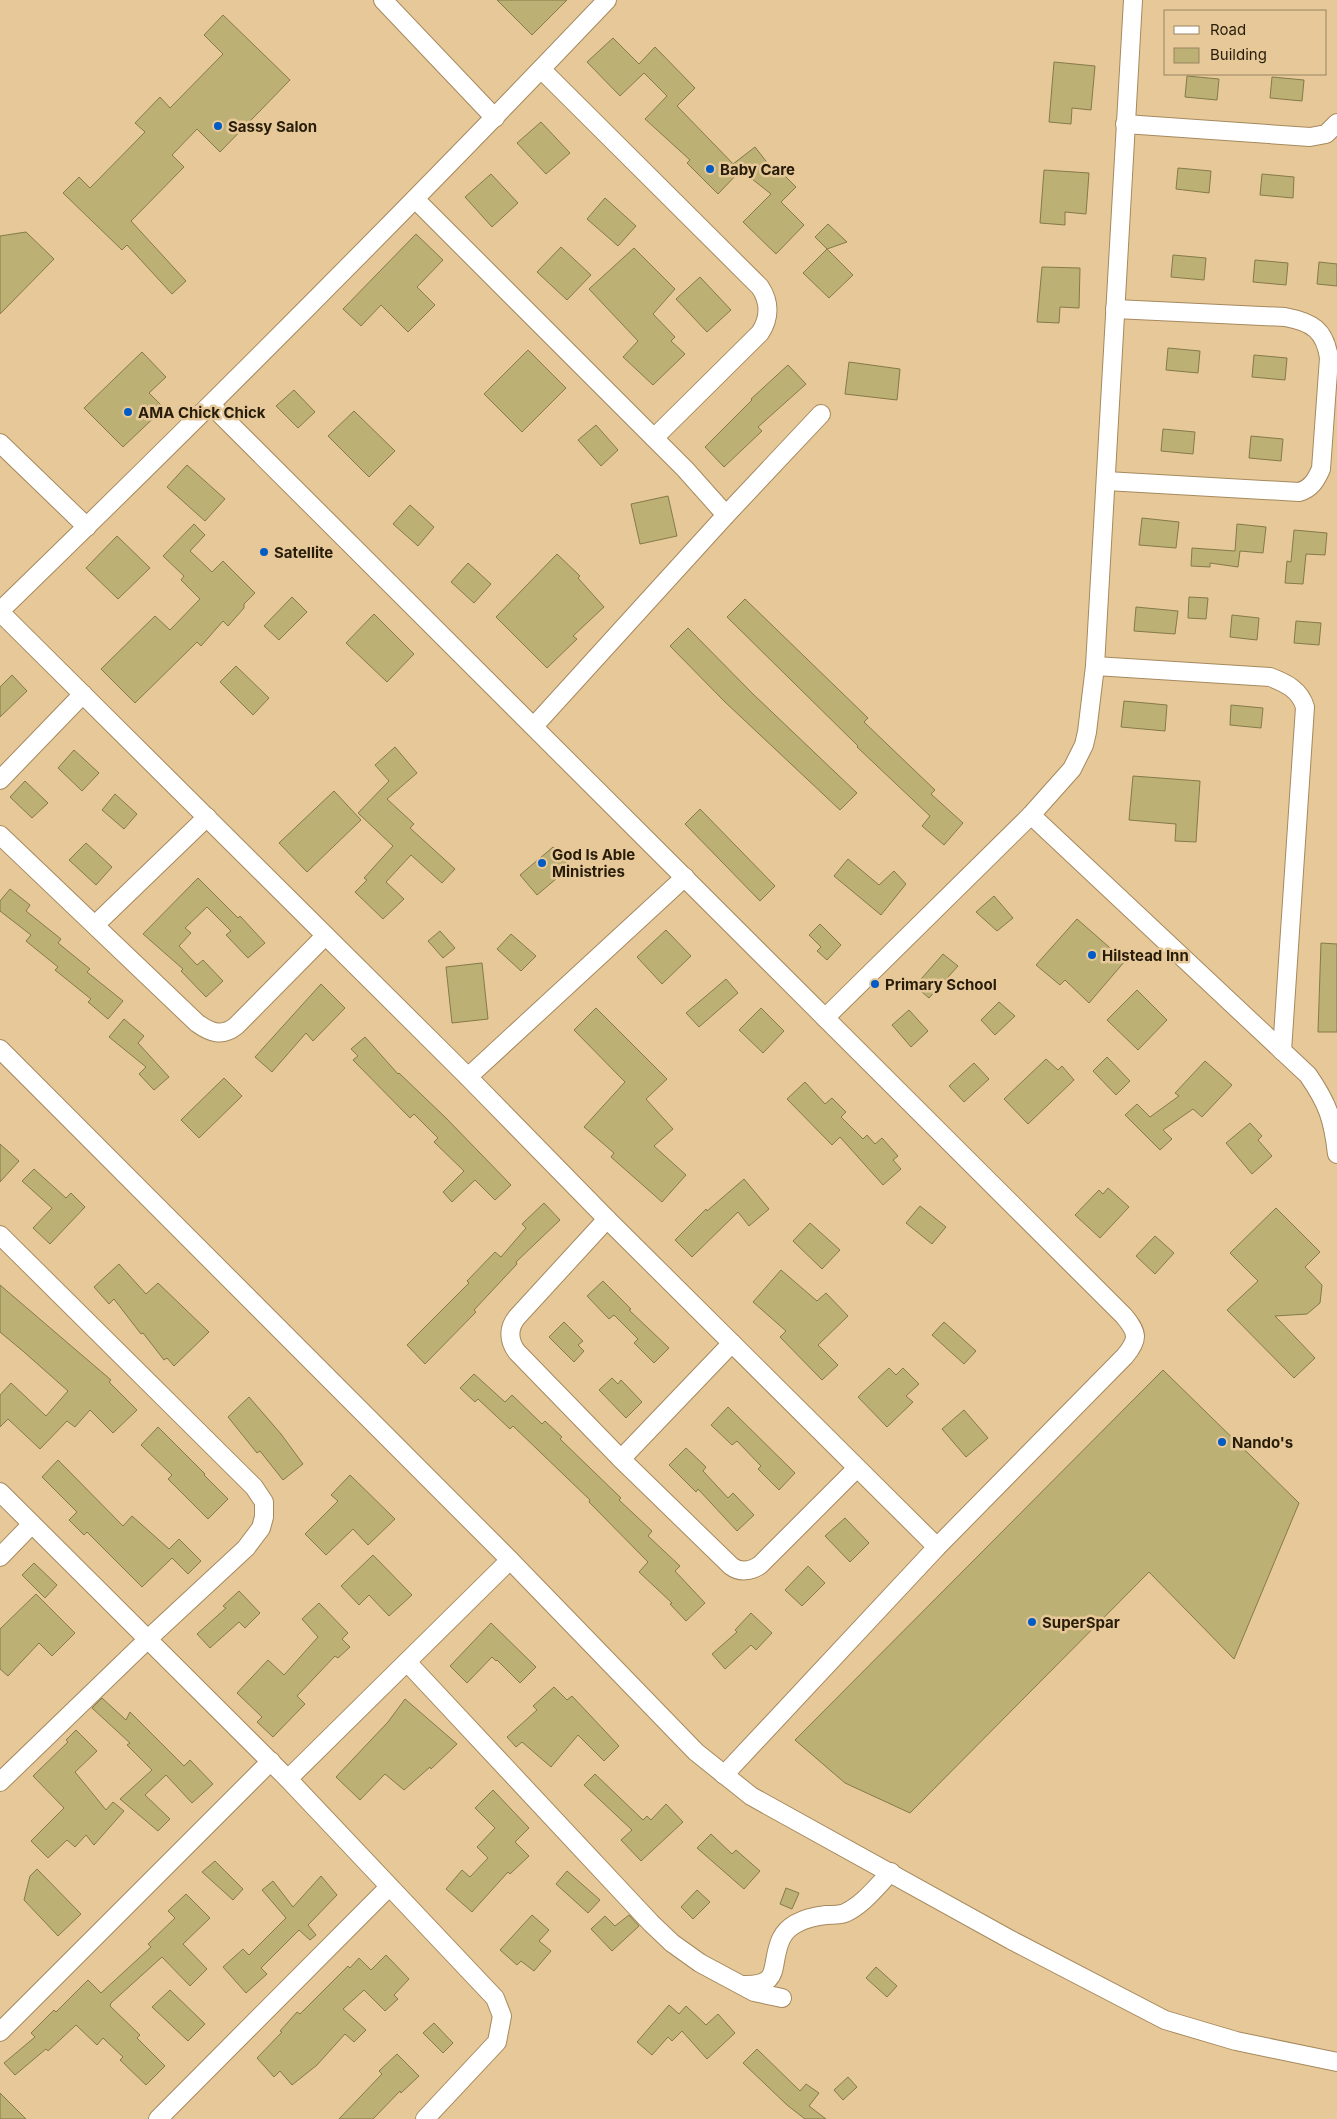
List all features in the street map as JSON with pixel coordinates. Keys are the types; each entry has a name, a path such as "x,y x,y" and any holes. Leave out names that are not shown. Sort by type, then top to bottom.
{"street":[{"path":"383,0 495,118"},
{"path":"607,0 495,118 211,405 0,612 468,1076 607,1219 937,1546"},
{"path":"825,1018 1031,815 1072,769 1080,756 1087,732 1095,666 1133,0"},
{"path":"541,70 760,287 767,299 766,321 760,333 654,438"},
{"path":"1125,124 1310,137 1326,134 1337,123"},
{"path":"415,199 654,438 726,514"},
{"path":"1106,481 1299,492 1305,490 1312,485 1321,469 1329,358 1326,340 1319,331 1304,321 1285,316 1115,309"},
{"path":"211,405 535,725 1124,1316 1135,1332 1135,1341 1125,1356 937,1546 724,1775"},
{"path":"535,725 726,514 821,414"},
{"path":"0,442 87,527"},
{"path":"1095,666 1270,677 1286,684 1301,696 1305,707 1282,1051"},
{"path":"0,780 83,694"},
{"path":"1031,815 1308,1075 1328,1108 1333,1124 1337,1154"},
{"path":"96,925 207,817"},
{"path":"0,835 197,1023 206,1030 218,1034 236,1026 325,936"},
{"path":"468,1076 685,877"},
{"path":"0,1049 510,1560 696,1752 751,1796 1011,1940 1165,2020 1236,2040 1337,2062"},
{"path":"607,1219 514,1320 510,1336 512,1345 517,1352 621,1459 731,1566 744,1571 760,1565 857,1468"},
{"path":"0,1235 254,1487 264,1502 264,1517 260,1528 246,1548 149,1638 0,1782"},
{"path":"621,1459 732,1343"},
{"path":"0,1492 149,1638 288,1779 492,1993 502,2016 500,2033 492,2049 425,2119"},
{"path":"0,1557 32,1524"},
{"path":"288,1779 510,1560"},
{"path":"407,1662 651,1924 672,1943 693,1958 754,1992 782,1998"},
{"path":"0,2032 271,1762"},
{"path":"741,1985 763,1984 769,1979 781,1939 792,1926 804,1919 843,1914 860,1904 890,1872"},
{"path":"158,2119 389,1887"},
{"path":"1303,2055 1337,2048"}],"building":[{"path":"497,0 567,0 532,35"},
{"path":"223,15 290,80 220,152 197,129 172,155 184,167 131,221 186,281 172,294 127,245 122,250 63,193 79,177 90,188 145,132 135,123 160,97 170,108 223,54 204,35"},
{"path":"613,38 639,64 655,47 695,88 677,106 740,171 718,194 687,163 690,160 645,119 667,96 644,73 620,96 587,62"},
{"path":"1054,62 1095,66 1091,110 1072,108 1071,124 1049,122"},
{"path":"1187,76 1219,79 1217,100 1185,97"},
{"path":"1272,77 1304,80 1302,101 1270,98"},
{"path":"541,122 570,153 546,174 517,143"},
{"path":"755,147 776,174 779,170 796,187 781,202 804,225 776,254 743,222 771,194 733,164"},
{"path":"1178,168 1211,171 1209,193 1176,189"},
{"path":"1044,170 1089,173 1086,214 1065,212 1065,225 1040,223"},
{"path":"491,174 518,203 492,227 465,197"},
{"path":"1262,174 1294,177 1293,198 1260,195"},
{"path":"605,198 636,226 618,246 587,219"},
{"path":"828,224 847,242 827,249 815,237"},
{"path":"26,232 54,259 0,314 0,236"},
{"path":"416,234 443,260 417,287 435,305 408,332 381,305 361,326 343,309"},
{"path":"561,247 591,275 567,300 537,272"},
{"path":"634,248 675,289 653,314 675,337 671,341 685,354 653,385 623,357 638,341 589,289"},
{"path":"827,249 853,275 829,298 803,273"},
{"path":"1173,255 1206,258 1204,280 1171,277"},
{"path":"1255,260 1288,263 1286,285 1253,282"},
{"path":"1319,262 1337,264 1337,286 1317,284"},
{"path":"1042,267 1080,268 1079,308 1060,307 1059,323 1037,322"},
{"path":"700,277 731,310 707,332 676,299"},
{"path":"1168,348 1200,351 1198,373 1166,370"},
{"path":"528,350 566,388 522,432 484,394"},
{"path":"142,352 166,377 149,393 164,408 123,447 84,408"},
{"path":"1254,355 1287,358 1285,380 1252,377"},
{"path":"849,362 900,369 897,400 845,394"},
{"path":"788,365 806,384 758,427 762,431 724,467 705,447 751,399"},
{"path":"294,390 315,412 298,428 276,406"},
{"path":"354,411 395,451 369,477 328,436"},
{"path":"596,425 618,450 601,466 578,440"},
{"path":"1163,429 1195,432 1193,454 1161,451"},
{"path":"1251,436 1283,439 1281,461 1249,458"},
{"path":"187,465 225,499 205,521 167,487"},
{"path":"668,496 677,536 640,544 631,504"},
{"path":"410,505 434,527 418,546 393,524"},
{"path":"1142,518 1179,522 1176,548 1139,545"},
{"path":"194,524 205,535 190,551 212,572 223,561 255,593 244,604 244,608 228,626 223,621 201,646 197,642 135,703 101,669 155,616 170,630 200,599 181,580 184,576 163,556"},
{"path":"1237,524 1266,527 1263,553 1240,551 1238,567 1210,563 1210,567 1191,566 1192,548 1235,551"},
{"path":"1294,530 1327,533 1325,555 1306,554 1303,584 1285,583 1287,561 1291,562"},
{"path":"117,536 150,568 118,599 86,568"},
{"path":"557,554 580,576 578,578 604,607 573,636 577,639 547,668 496,617"},
{"path":"468,563 491,584 474,603 451,582"},
{"path":"292,597 307,612 279,640 264,626"},
{"path":"1189,597 1208,598 1206,619 1188,618"},
{"path":"745,599 868,718 864,722 935,790 931,794 963,823 944,845 922,826 930,816 857,747 727,617"},
{"path":"1136,607 1178,611 1175,634 1134,631"},
{"path":"374,614 414,654 387,682 346,643"},
{"path":"1232,615 1259,618 1257,640 1230,637"},
{"path":"1296,621 1321,623 1319,645 1294,643"},
{"path":"688,628 753,694 857,793 840,810 725,702 670,646"},
{"path":"236,666 269,698 253,715 220,682"},
{"path":"12,675 27,691 0,717 0,687"},
{"path":"1124,701 1167,705 1165,731 1121,727"},
{"path":"1231,705 1263,708 1261,728 1230,725"},
{"path":"395,747 417,773 387,799 414,824 410,828 455,869 442,883 411,855 386,882 404,899 383,919 355,892 367,880 364,878 393,846 358,813 389,781 375,765"},
{"path":"74,750 99,773 82,791 58,768"},
{"path":"1133,776 1200,781 1196,842 1175,841 1176,824 1129,820"},
{"path":"25,781 48,803 32,818 10,797"},
{"path":"334,791 361,820 307,872 279,843"},
{"path":"115,794 137,814 124,829 102,810"},
{"path":"700,809 775,886 760,901 685,824"},
{"path":"86,843 112,867 96,885 69,860"},
{"path":"553,847 570,867 537,895 520,875"},
{"path":"848,859 879,885 894,871 906,884 881,915 834,876"},
{"path":"198,878 238,918 240,916 265,943 248,958 226,935 231,931 207,907 185,928 191,933 179,946 197,965 203,960 223,981 206,997 181,971 183,969 143,934"},
{"path":"10,889 30,905 26,911 61,939 58,943 90,969 87,972 123,1001 108,1019 88,1002 91,999 55,970 58,967 26,941 31,935 0,911 0,901"},
{"path":"994,896 1013,918 997,931 976,912"},
{"path":"1077,919 1125,961 1089,1003 1065,980 1060,985 1036,965"},
{"path":"820,924 841,945 827,960 817,951 821,947 809,935"},
{"path":"666,930 691,956 662,984 637,957"},
{"path":"440,931 455,948 443,958 428,941"},
{"path":"511,934 536,956 521,971 497,949"},
{"path":"1321,943 1337,944 1337,1032 1318,1032"},
{"path":"943,954 958,966 929,998 915,986"},
{"path":"482,963 488,1019 452,1023 446,967"},
{"path":"726,979 738,993 699,1027 686,1013"},
{"path":"321,984 345,1008 313,1041 306,1033 272,1072 255,1057"},
{"path":"1137,990 1167,1020 1138,1050 1107,1020"},
{"path":"999,1002 1015,1016 995,1035 981,1020"},
{"path":"596,1008 667,1079 646,1099 673,1129 654,1146 686,1175 662,1202 611,1157 614,1153 584,1127 625,1082 574,1030"},
{"path":"761,1008 784,1031 763,1053 739,1030"},
{"path":"909,1010 928,1031 911,1047 892,1025"},
{"path":"124,1019 144,1036 138,1043 169,1077 154,1090 139,1074 146,1067 109,1037"},
{"path":"365,1037 398,1074 446,1118 511,1185 495,1200 475,1180 452,1202 443,1192 464,1171 434,1142 438,1138 414,1114 410,1118 353,1060 358,1056 351,1049"},
{"path":"1107,1057 1130,1081 1116,1095 1093,1071"},
{"path":"1046,1059 1058,1070 1062,1066 1074,1080 1028,1124 1004,1099"},
{"path":"1205,1061 1232,1085 1202,1117 1193,1109 1163,1130 1172,1139 1160,1150 1125,1115 1137,1104 1150,1117 1179,1096 1175,1093"},
{"path":"974,1063 989,1079 964,1102 949,1086"},
{"path":"224,1078 242,1096 199,1138 181,1120"},
{"path":"805,1082 825,1104 832,1098 846,1112 841,1117 863,1139 867,1135 875,1144 882,1138 898,1156 893,1160 901,1169 883,1185 840,1137 832,1145 787,1099"},
{"path":"1250,1123 1262,1136 1258,1140 1272,1156 1252,1174 1226,1143"},
{"path":"0,1144 19,1161 0,1182"},
{"path":"34,1169 66,1198 71,1193 85,1207 50,1244 33,1228 52,1208 22,1181"},
{"path":"744,1179 769,1209 749,1226 738,1212 692,1257 675,1240 706,1209 707,1211"},
{"path":"1108,1188 1129,1207 1100,1238 1075,1215 1099,1190 1103,1194"},
{"path":"544,1203 560,1220 516,1262 517,1264 474,1310 476,1312 425,1364 407,1345 469,1283 467,1281 495,1252 501,1257 526,1228 522,1224"},
{"path":"920,1206 946,1227 932,1244 906,1223"},
{"path":"1276,1208 1320,1252 1305,1267 1322,1285 1320,1303 1307,1314 1275,1316 1315,1358 1294,1378 1227,1310 1258,1281 1230,1253"},
{"path":"810,1223 840,1250 822,1269 793,1241"},
{"path":"1155,1236 1174,1253 1155,1274 1136,1256"},
{"path":"119,1264 146,1294 158,1283 209,1332 174,1366 167,1358 164,1360 114,1299 109,1304 94,1287"},
{"path":"781,1270 817,1301 826,1293 848,1316 818,1345 838,1365 822,1380 780,1337 786,1331 753,1302"},
{"path":"603,1281 631,1309 629,1310 669,1348 654,1363 634,1343 638,1339 614,1315 609,1319 587,1296"},
{"path":"0,1285 111,1380 109,1382 137,1410 113,1433 90,1410 75,1427 67,1421 40,1449 8,1419 0,1427 0,1395 11,1383 46,1416 68,1391 0,1332"},
{"path":"564,1322 583,1341 578,1345 584,1351 574,1362 549,1337"},
{"path":"944,1322 976,1351 964,1364 932,1335"},
{"path":"889,1368 896,1375 903,1368 919,1384 906,1396 913,1402 887,1427 858,1397"},
{"path":"1163,1370 1299,1503 1234,1659 1149,1572 910,1813 845,1783 795,1740"},
{"path":"474,1374 505,1402 512,1395 542,1424 545,1421 562,1437 560,1439 621,1498 619,1500 652,1531 648,1536 680,1566 675,1571 705,1603 686,1621 670,1604 672,1603 639,1572 648,1562 589,1502 590,1500 513,1426 510,1429 478,1399 475,1402 460,1388"},
{"path":"612,1378 618,1384 621,1380 642,1402 626,1418 599,1390"},
{"path":"249,1397 281,1434 303,1464 283,1480 260,1451 257,1453 228,1417"},
{"path":"728,1407 795,1473 779,1490 758,1469 761,1466 737,1441 732,1445 711,1425"},
{"path":"964,1410 988,1438 966,1457 942,1429"},
{"path":"158,1427 228,1499 208,1519 168,1479 172,1475 141,1445"},
{"path":"686,1448 706,1467 703,1471 728,1498 733,1493 754,1515 737,1531 698,1489 696,1492 669,1465"},
{"path":"58,1460 123,1526 132,1516 169,1549 179,1539 201,1561 188,1574 172,1558 142,1587 87,1532 84,1535 69,1520 77,1512 42,1477"},
{"path":"350,1475 395,1519 368,1545 353,1529 326,1555 305,1534 338,1501 331,1495"},
{"path":"845,1518 869,1543 850,1562 825,1536"},
{"path":"373,1555 412,1595 389,1616 369,1595 359,1605 341,1586"},
{"path":"34,1563 57,1585 45,1598 22,1575"},
{"path":"808,1566 825,1583 802,1606 785,1590"},
{"path":"239,1591 260,1613 245,1628 239,1622 210,1648 197,1634 226,1608 223,1606"},
{"path":"36,1594 75,1633 52,1656 39,1643 8,1676 0,1669 0,1629"},
{"path":"319,1603 348,1633 342,1639 350,1647 338,1658 335,1656 297,1696 305,1704 273,1737 257,1722 262,1717 237,1693 268,1660 284,1675 318,1637 302,1619"},
{"path":"751,1613 772,1633 756,1650 751,1645 725,1669 712,1654 737,1632 735,1630"},
{"path":"491,1623 536,1667 520,1683 492,1657 467,1683 450,1666"},
{"path":"554,1687 567,1700 572,1696 619,1746 604,1761 578,1735 551,1767 522,1742 516,1747 507,1737 537,1710 533,1706"},
{"path":"102,1698 126,1720 130,1712 184,1766 190,1760 213,1784 192,1803 166,1775 145,1795 170,1819 158,1831 120,1799 152,1770 127,1745 130,1743 92,1708"},
{"path":"405,1699 457,1744 431,1769 430,1767 404,1790 385,1774 360,1800 336,1777 388,1722"},
{"path":"76,1730 97,1751 75,1772 106,1810 113,1802 124,1811 94,1845 86,1835 75,1847 67,1840 48,1858 31,1841 64,1808 33,1776 68,1742 66,1740"},
{"path":"595,1774 643,1820 647,1816 651,1820 666,1804 683,1822 641,1861 621,1840 632,1830 584,1785"},
{"path":"493,1790 529,1828 515,1842 529,1856 510,1874 508,1872 472,1912 446,1889 462,1870 470,1877 488,1858 477,1847 495,1828 475,1808"},
{"path":"711,1834 732,1854 736,1850 760,1871 744,1889 697,1848"},
{"path":"215,1861 243,1889 233,1900 202,1872"},
{"path":"37,1869 81,1914 58,1936 24,1900 30,1876"},
{"path":"567,1871 600,1900 588,1913 556,1884"},
{"path":"321,1876 337,1895 308,1925 316,1935 310,1940 299,1930 261,1968 267,1974 246,1993 223,1967 243,1949 249,1955 286,1918 262,1890 273,1881 293,1907"},
{"path":"786,1888 799,1893 792,1909 780,1904"},
{"path":"697,1890 710,1902 693,1919 681,1907"},
{"path":"186,1894 210,1918 183,1944 207,1969 190,1986 162,1957 110,2006 140,2035 137,2038 165,2066 146,2085 120,2060 123,2057 103,2038 97,2045 76,2025 48,2051 46,2049 15,2075 4,2063 35,2037 31,2033 54,2010 56,2012 88,1980 101,1993 151,1947 148,1944 175,1918 168,1911"},
{"path":"532,1915 549,1930 539,1941 551,1951 534,1971 521,1961 517,1965 500,1950"},
{"path":"629,1915 639,1926 612,1951 591,1929 605,1916 615,1926"},
{"path":"386,1955 409,1979 394,1995 398,1999 385,2011 364,1990 343,2009 366,2030 354,2042 345,2034 317,2065 292,2085 280,2071 274,2077 257,2058 282,2032 280,2031 297,2012 300,2014 348,1966 350,1968 359,1958 371,1970"},
{"path":"876,1967 897,1986 887,1997 866,1978"},
{"path":"170,1990 205,2024 188,2041 152,2007"},
{"path":"669,2005 679,2014 686,2006 706,2025 718,2014 735,2033 707,2059 682,2031 672,2041 668,2037 652,2055 637,2042"},
{"path":"434,2023 453,2043 443,2053 423,2033"},
{"path":"757,2049 800,2091 806,2084 819,2093 809,2106 826,2119 805,2119 787,2105 743,2063"},
{"path":"397,2054 419,2076 401,2093 400,2091 373,2119 339,2119 382,2074 379,2071"},
{"path":"848,2077 857,2087 843,2100 834,2090"},
{"path":"0,2093 26,2119 0,2119"}],"place":[{"name":"Sassy Salon","path":"218,126"},
{"name":"Baby Care","path":"710,169"},
{"name":"AMA Chick Chick","path":"128,412"},
{"name":"Satellite","path":"264,552"},
{"name":"God Is Able Ministries","path":"542,863"},
{"name":"Hilstead Inn","path":"1092,955"},
{"name":"Primary School","path":"875,984"},
{"name":"Nando's","path":"1222,1442"},
{"name":"SuperSpar","path":"1032,1622"}]}
